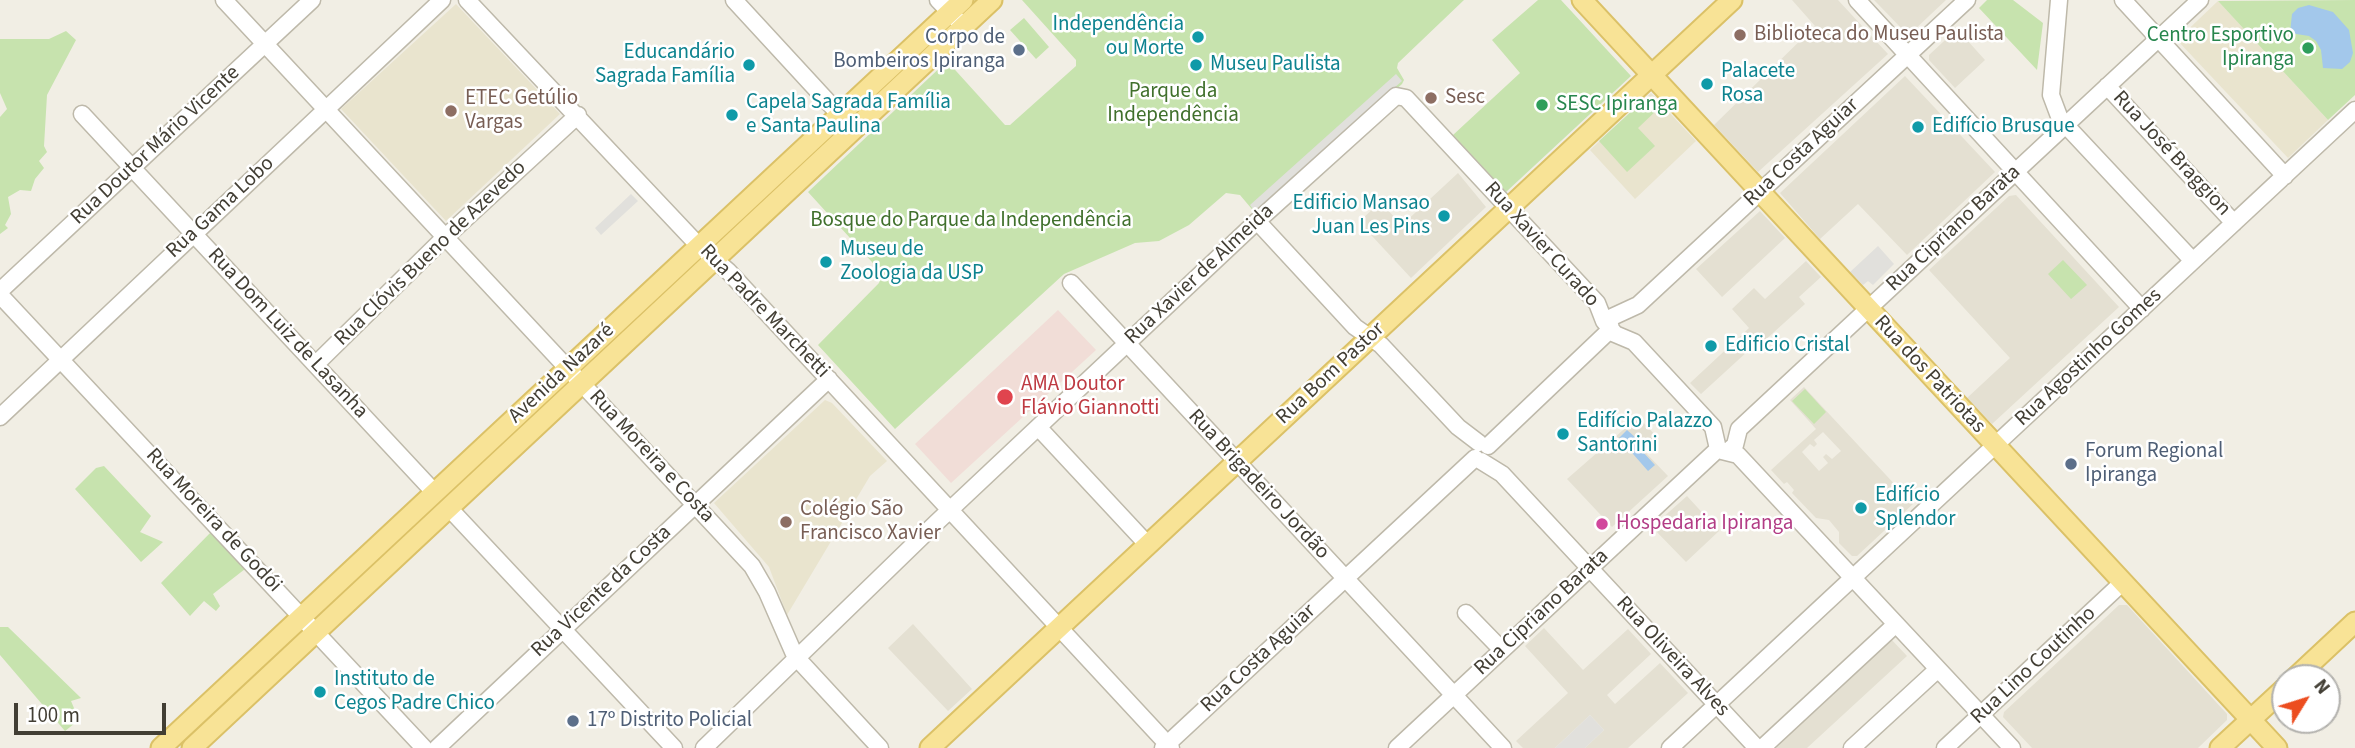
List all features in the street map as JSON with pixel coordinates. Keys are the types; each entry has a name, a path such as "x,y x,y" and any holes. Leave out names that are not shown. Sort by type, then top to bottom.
{"main road":[{"name":"Avenida Nazaré","path":"192,748 992,0"},
{"name":"Rua dos Patriotas","path":"1582,0 2277,748"},
{"name":"Rua Bom Pastor","path":"930,748 1732,0"},
{"name":"Avenida Nazaré","path":"162,748 840,115 950,4"},
{"path":"2310,664 2355,622"},
{"path":"2220,748 2271,701"}],"street":[{"name":"Rua Moreira e Costa","path":"225,0 752,566 767,592 795,656 880,748"},
{"name":"Rua Doutor Mário Vicente","path":"0,293 312,0"},
{"name":"Rua Gama Lobo","path":"0,416 442,0"},
{"name":"Rua Padre Marchetti","path":"467,0 951,509 1167,747"},
{"path":"734,0 840,115"},
{"path":"1857,0 2142,309"},
{"name":"Rua Costa Aguiar","path":"1167,747 1611,329 1609,320 1612,317 1638,305 1967,0"},
{"path":"2059,0 2051,95 2064,126 2193,261"},
{"path":"2123,0 2285,176"},
{"name":"Rua Cipriano Barata","path":"1397,748 1454,689 1502,650 1723,450 1735,445 1739,429 2200,0"},
{"path":"950,4 964,27"},
{"name":"Rua José Braggion","path":"2107,86 2234,223"},
{"name":"Rua Xavier Curado","path":"1396,96 1406,98 1597,303 1611,329 1634,342 1713,427"},
{"name":"Rua Xavier de Almeida","path":"704,748 795,656 1038,427 1257,221 1396,96"},
{"name":"Rua Agostinho Gomes","path":"1670,748 2355,110"},
{"name":"Rua Dom Luiz de Lasanha","path":"82,114 435,493"},
{"name":"Rua Clóvis Bueno de Azevedo","path":"316,364 447,236 578,115"},
{"name":"Rua Oliveira Alves","path":"1257,221 1354,327 1381,345 1756,748"},
{"name":"Rua Brigadeiro Jordão","path":"1071,283 1334,566 1350,574 1454,689 1503,748"},
{"name":"Rua Moreira de Godói","path":"0,293 424,748"},
{"path":"1634,342 1627,326 1638,305"},
{"name":"Rua Vicente da Costa","path":"437,748 829,379"},
{"path":"1038,427 1147,544"},
{"path":"1713,427 1725,431 1739,429"},
{"path":"1713,427 1723,450 1738,455 2012,748"},
{"path":"449,508 674,748"},
{"name":"Rua Lino Coutinho","path":"1945,748 2122,583"},
{"path":"1466,613 1502,650"},
{"path":"1762,748 1896,624"},
{"path":"1852,748 1938,669"}],"shaded area":[{"path":"1792,0 1838,0 1888,54 1758,172 1714,125 1815,26"},
{"path":"1874,0 1946,0 1911,33 1905,32"},
{"path":"2218,1 2328,120 2288,158 2177,40"},
{"name":"ETEC Getúlio Vargas","path":"456,4 560,114 446,221 341,109"},
{"path":"1957,29 1985,60 1955,88 1929,60 1929,55"},
{"path":"1396,74 1402,81 1255,212 1250,205"},
{"path":"1905,76 1995,172 1907,255 1858,204 1820,239 1780,193"},
{"path":"1651,93 1696,141 1635,199 1590,150"},
{"path":"1458,173 1486,207 1411,278 1359,222 1380,202 1402,225"},
{"path":"631,194 638,201 601,235 595,228"},
{"path":"2016,195 2119,307 1992,424 1967,398 2010,358 1929,270 2009,196"},
{"path":"1760,211 1785,238 1722,297 1696,269"},
{"path":"1878,246 1894,264 1873,285 1868,281 1863,285 1850,272"},
{"path":"1806,261 1821,277 1799,297 1805,304 1763,342 1760,340 1701,394 1690,383 1749,328 1732,309 1754,288 1765,299"},
{"name":"AMA Doutor Flávio Giannotti","path":"1058,310 1096,350 951,483 915,444"},
{"path":"1804,387 1913,504 1857,556 1852,556 1839,543 1839,532 1829,520 1816,518 1792,493 1794,490 1787,482 1784,484 1771,470 1816,429 1790,400","holes":["1823,432 1841,451 1832,459 1826,454 1823,457 1828,463 1819,471 1802,452 1810,444 1814,447 1817,444 1814,440"]},
{"name":"Colégio São Francisco Xavier","path":"825,400 832,403 887,461 870,476 787,615 769,567 714,503"},
{"path":"1638,417 1658,438 1644,451 1668,476 1612,527 1567,479"},
{"path":"1687,496 1719,531 1686,562 1652,527"},
{"path":"2119,605 2127,605 2227,714 2227,720 2198,748 2032,748 2003,717 2004,712"},
{"path":"913,624 972,689 948,711 888,648"},
{"path":"1544,628 1583,670 1628,629 1651,654 1607,695 1615,704 1660,663 1688,693 1628,748 1585,748 1604,730 1590,715 1555,748 1523,748 1516,741 1568,693 1525,646"},
{"path":"1890,638 1907,656 1807,748 1777,748 1775,745"},
{"path":"1590,715 1604,730 1585,748 1555,748"}],"green space":[{"name":"Parque da Independência","path":"1022,0 1464,0 1398,63 1397,68 1404,80 1402,84 1256,214 1240,195 1226,193 1189,225 1159,241 1135,243 1064,274 895,429 818,345 879,283 882,273 808,192 947,61 1005,125 1010,125 1076,66 1076,60"},
{"name":"SESC Ipiranga","path":"1538,0 1561,0 1631,76 1506,192 1453,135 1520,73 1492,40"},
{"path":"1987,0 2013,0 2043,23 2037,70 1979,8"},
{"name":"Centro Esportivo Ipiranga","path":"2355,0 2355,95 2328,120 2218,1"},
{"path":"1024,18 1049,47 1036,59 1010,30"},
{"path":"66,31 76,40 47,95 44,146 47,152 39,161 44,168 35,179 31,191 20,190 8,197 11,214 5,225 8,228 0,234 0,117 7,109 0,93 0,39 49,39"},
{"path":"1647,97 1659,108 1638,128 1655,146 1627,172 1599,141"},
{"path":"2063,260 2087,285 2071,299 2048,274"},
{"path":"1805,389 1826,412 1814,424 1792,401"},
{"path":"104,466 151,516 140,532 163,542 141,562 75,489 96,468"},
{"path":"211,532 245,569 213,594 220,606 216,611 204,601 190,616 161,583"},
{"path":"0,627 8,627 81,698 71,701 79,720 65,731 0,655"}],"water":[{"path":"2309,5 2333,12 2349,30 2353,53 2350,62 2342,69 2323,68 2321,50 2316,41 2309,36 2290,33 2292,14 2298,8"},
{"path":"1627,430 1645,446 1641,450 1655,465 1648,471 1619,438"}],"place":[{"name":"Biblioteca do Museu Paulista","path":"1740,35"},
{"name":"Independência ou Morte","path":"1198,37"},
{"name":"Centro Esportivo Ipiranga","path":"2308,48"},
{"name":"Corpo de Bombeiros Ipiranga","path":"1019,50"},
{"name":"Educandário Sagrada Família","path":"749,65"},
{"name":"Museu Paulista","path":"1196,65"},
{"name":"Palacete Rosa","path":"1707,84"},
{"name":"Sesc","path":"1431,98"},
{"name":"SESC Ipiranga","path":"1542,105"},
{"name":"ETEC Getúlio Vargas","path":"451,111"},
{"name":"Capela Sagrada Família e Santa Paulina","path":"732,115"},
{"name":"Edifício Brusque","path":"1918,127"},
{"name":"Edificio Mansao Juan Les Pins","path":"1444,216"},
{"name":"Museu de Zoologia da USP","path":"826,262"},
{"name":"Edificio Cristal","path":"1711,346"},
{"name":"AMA Doutor Flávio Giannotti","path":"1005,397"},
{"name":"Edifício Palazzo Santorini","path":"1563,434"},
{"name":"Forum Regional Ipiranga","path":"2071,464"},
{"name":"Edifício Splendor","path":"1861,508"},
{"name":"Colégio São Francisco Xavier","path":"786,522"},
{"name":"Hospedaria Ipiranga","path":"1602,524"},
{"name":"Instituto de Cegos Padre Chico","path":"320,692"},
{"name":"17º Distrito Policial","path":"573,721"}],"park label":[{"name":"Bosque do Parque da Independência","path":"971,221"}]}
